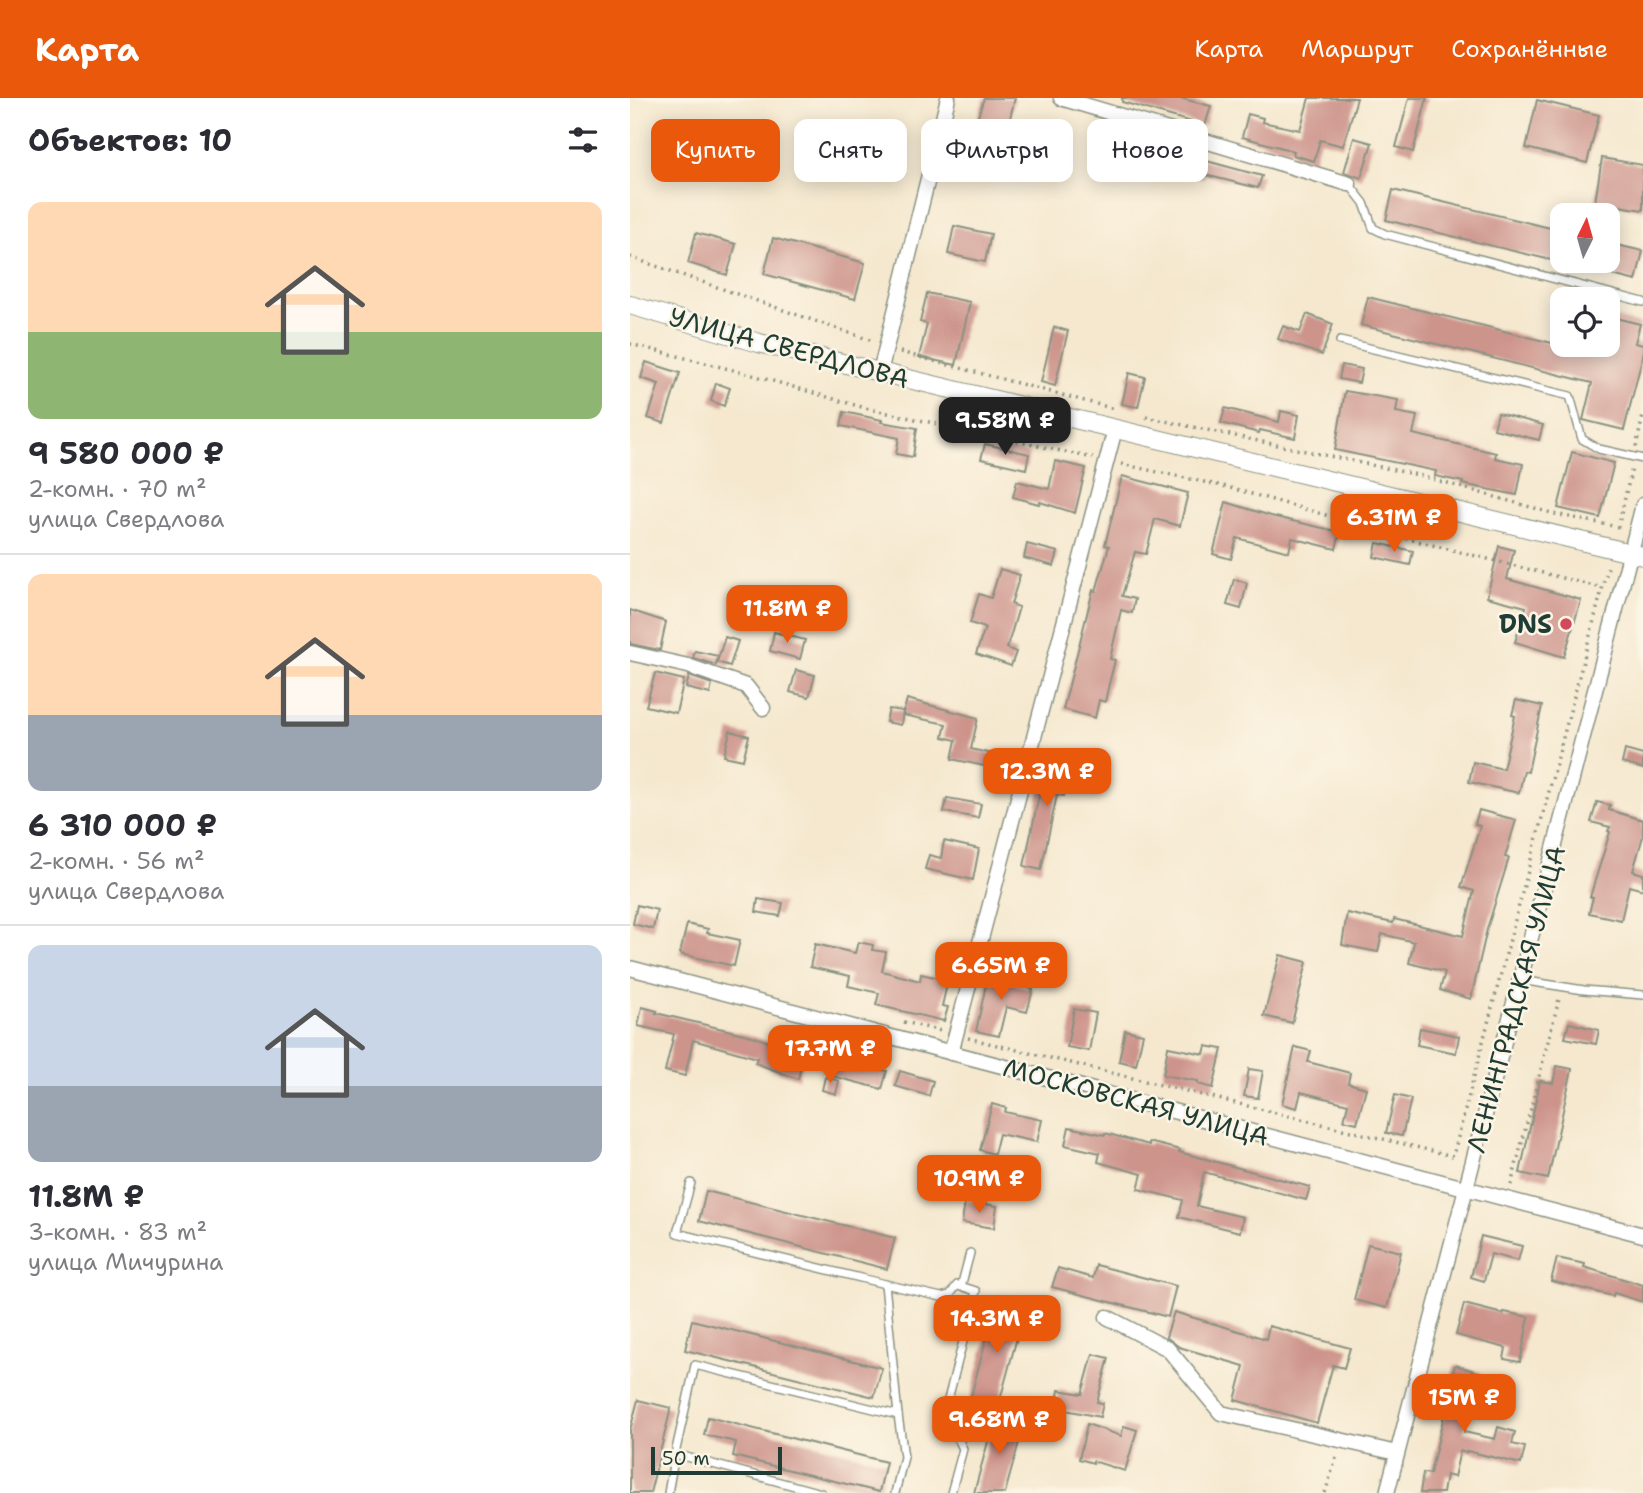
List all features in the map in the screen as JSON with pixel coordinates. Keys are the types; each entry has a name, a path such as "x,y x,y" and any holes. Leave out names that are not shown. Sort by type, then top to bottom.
{"street":[{"path":"880,372 948,98"},
{"path":"1061,98 1349,184"},
{"name":"УЛИЦА СВЕРДЛОВА","path":"630,305 759,343 1637,554"},
{"path":"951,1053 1115,429"},
{"name":"ЛЕНИНГРАДСКАЯ УЛИЦА","path":"1387,1493 1520,980 1637,554 1643,505"},
{"path":"630,653 688,666 746,685 762,708"},
{"name":"МОСКОВСКАЯ УЛИЦА","path":"630,968 1643,1235"},
{"path":"1107,1317 1168,1349 1222,1413 1397,1453"}],"lane":[{"path":"1349,184 1364,203 1373,228 1385,234 1643,302"},
{"path":"1340,341 1570,396 1582,439 1599,449 1643,459"},
{"path":"1520,980 1643,995"},
{"path":"691,1183 677,1233 942,1297 950,1295 957,1285 976,1290 945,1411 963,1449 951,1493"},
{"path":"961,1287 970,1253"},
{"path":"885,1284 904,1457 895,1493"},
{"path":"668,1493 695,1365 898,1415"},
{"path":"675,1454 821,1493"}],"path":[{"path":"630,257 911,356 1122,411"},
{"path":"1135,414 1418,475 1555,514 1618,527"},
{"path":"902,1022 1453,1156 1613,548 1643,416"},
{"path":"1507,1200 1562,986"},
{"path":"1325,1493 1342,1441"}],"building":[{"path":"984,98 1015,98 1010,119 977,119"},
{"path":"1122,98 1179,98 1211,106 1207,119 1181,119 1122,102"},
{"path":"1309,98 1357,98 1343,146 1320,140 1314,161 1293,155 1294,151 1242,137 1248,114 1263,118 1262,122 1300,130"},
{"path":"1409,98 1427,98 1413,152 1396,147"},
{"path":"1537,100 1599,115 1587,163 1526,148"},
{"path":"1354,138 1372,143 1361,178 1344,172"},
{"path":"1602,158 1643,165 1643,210 1620,206 1620,203 1595,202"},
{"path":"1208,161 1262,176 1258,188 1208,176"},
{"path":"1393,190 1550,228 1550,260 1386,220"},
{"path":"954,226 991,234 985,262 948,254"},
{"path":"696,233 736,244 727,275 688,263"},
{"path":"773,238 865,263 855,299 764,274"},
{"path":"1620,246 1643,251 1636,281 1604,273 1620,273"},
{"path":"927,293 970,302 956,365 919,357 927,324 920,322"},
{"path":"1368,297 1550,342 1550,357 1620,357 1620,319 1640,324 1635,343 1643,345 1643,355 1624,430 1583,420 1592,383 1361,325"},
{"path":"1307,314 1333,324 1322,355 1278,339 1283,326 1300,332"},
{"path":"1054,327 1068,331 1055,386 1041,382"},
{"path":"646,362 680,373 664,423 648,418 659,384 641,378"},
{"path":"1342,365 1362,369 1359,383 1339,379"},
{"path":"1129,373 1145,377 1138,407 1122,404"},
{"path":"716,383 730,388 724,406 711,401"},
{"path":"1345,391 1398,400 1396,412 1417,416 1413,434 1496,453 1495,458 1523,464 1517,495 1435,476 1436,471 1335,450"},
{"path":"1225,408 1279,422 1281,411 1299,415 1295,438 1260,430 1259,433 1221,423"},
{"path":"844,412 917,428 913,457 896,454 899,438 841,426"},
{"path":"1498,413 1543,425 1539,440 1494,429"},
{"path":"985,444 1029,454 1026,469 981,459"},
{"path":"1572,452 1614,463 1600,518 1558,508"},
{"path":"1055,461 1086,468 1075,513 1013,497 1017,481 1049,489"},
{"path":"1122,476 1188,493 1180,526 1155,519 1146,554 1135,552 1122,596 1135,599 1132,613 1121,610 1110,659 1115,660 1105,702 1099,700 1095,718 1063,709 1093,590 1096,591 1109,546 1105,545"},
{"path":"1226,502 1340,532 1336,549 1292,538 1289,552 1237,538 1231,559 1213,554"},
{"path":"1377,543 1413,551 1410,565 1374,557"},
{"path":"1027,544 1058,552 1054,566 1024,558"},
{"path":"1499,546 1514,550 1507,579 1581,600 1564,657 1515,642 1526,607 1487,597"},
{"path":"1000,569 1020,575 1011,604 1019,607 1007,648 1016,652 1011,666 976,654 985,628 970,623 979,594 991,598"},
{"path":"1234,579 1247,583 1241,609 1227,605"},
{"path":"630,610 666,622 660,650 630,644"},
{"path":"774,632 805,640 800,659 770,651"},
{"path":"725,637 738,641 730,666 717,662"},
{"path":"695,651 718,656 716,665 693,658"},
{"path":"796,670 815,675 809,697 790,692"},
{"path":"655,673 684,680 676,713 646,706"},
{"path":"689,676 712,684 710,694 686,688"},
{"path":"907,699 978,718 971,749 992,754 989,767 952,759 956,740 943,737 946,724 903,715"},
{"path":"1516,700 1542,706 1528,772 1524,771 1519,793 1469,782 1473,762 1503,769"},
{"path":"889,709 903,711 901,725 886,722"},
{"path":"730,731 749,736 743,760 724,756"},
{"path":"1625,750 1643,755 1643,769 1622,763"},
{"path":"1052,752 1072,758 1064,796 1057,795 1041,870 1024,866 1042,781"},
{"path":"947,798 981,804 978,818 944,812"},
{"path":"1597,802 1610,805 1609,810 1643,820 1643,836 1633,871 1643,874 1643,890 1629,886 1621,920 1589,913 1593,897 1590,897 1610,832 1610,827 1591,822"},
{"path":"1479,810 1516,820 1505,857 1509,858 1487,929 1471,999 1440,990 1445,972 1409,963 1414,942 1382,934 1378,952 1342,945 1347,913 1393,923 1394,919 1463,936 1474,891 1461,887 1480,826 1475,824"},
{"path":"944,841 979,849 973,880 925,869 929,855 941,858"},
{"path":"758,899 783,903 780,916 756,912"},
{"path":"637,905 657,910 653,929 633,924"},
{"path":"687,924 708,929 707,933 740,940 734,966 680,954"},
{"path":"858,942 873,945 872,950 886,952 882,971 920,981 921,974 948,980 942,1006 948,1007 944,1021 876,1005 879,993 848,986 850,976 810,967 815,944 855,953"},
{"path":"1280,955 1307,962 1292,1023 1264,1016"},
{"path":"989,971 1012,976 1011,983 1033,989 1027,1012 1006,1007 999,1036 976,1031"},
{"path":"642,1007 657,1011 656,1013 752,1036 804,1055 798,1079 755,1063 757,1058 693,1040 685,1076 665,1071 674,1034 638,1026"},
{"path":"1074,1009 1096,1013 1089,1051 1067,1047"},
{"path":"1569,1023 1599,1030 1596,1044 1565,1038"},
{"path":"1420,1028 1459,1036 1456,1053 1417,1045"},
{"path":"1125,1030 1143,1034 1136,1065 1119,1061"},
{"path":"1206,1046 1222,1049 1213,1088 1198,1084 1198,1081 1163,1075 1168,1047 1204,1054"},
{"path":"1295,1047 1311,1051 1308,1062 1350,1073 1348,1083 1366,1088 1357,1123 1344,1120 1348,1104 1301,1092 1297,1108 1282,1104"},
{"path":"833,1057 887,1071 882,1089 828,1075"},
{"path":"1557,1066 1572,1069 1548,1179 1520,1173 1540,1081 1553,1083"},
{"path":"1249,1069 1263,1071 1258,1098 1244,1096"},
{"path":"900,1071 933,1081 929,1096 895,1086"},
{"path":"825,1077 839,1081 836,1094 822,1090"},
{"path":"1395,1095 1411,1099 1402,1136 1386,1133"},
{"path":"992,1104 1006,1108 1005,1112 1042,1120 1037,1142 999,1134 994,1154 980,1150"},
{"path":"1069,1127 1149,1145 1149,1142 1310,1187 1306,1200 1204,1172 1197,1206 1243,1217 1240,1232 1179,1217 1183,1200 1138,1189 1142,1174 1098,1162 1100,1153 1065,1145"},
{"path":"706,1191 895,1238 887,1269 699,1221"},
{"path":"965,1201 997,1206 994,1228 962,1223"},
{"path":"1481,1236 1522,1246 1518,1261 1491,1254 1484,1281 1471,1277"},
{"path":"1368,1244 1401,1252 1387,1308 1354,1300"},
{"path":"1557,1258 1585,1264 1584,1267 1643,1285 1643,1302 1614,1293 1613,1296 1551,1281"},
{"path":"1096,1265 1176,1286 1168,1317 1052,1287 1058,1268 1093,1278"},
{"path":"998,1295 1026,1304 996,1415 968,1407"},
{"path":"1464,1304 1503,1314 1504,1312 1529,1317 1520,1362 1504,1359 1506,1348 1456,1335"},
{"path":"1174,1312 1266,1339 1269,1326 1350,1348 1344,1368 1333,1365 1317,1423 1235,1400 1244,1366 1179,1347 1166,1337"},
{"path":"692,1320 882,1368 874,1397 685,1350"},
{"path":"1093,1354 1109,1358 1097,1402 1103,1403 1100,1417 1056,1408 1059,1390 1082,1394"},
{"path":"1455,1365 1481,1373 1464,1432 1495,1439 1498,1427 1515,1432 1512,1444 1525,1447 1521,1464 1460,1451 1454,1477 1446,1475 1443,1493 1420,1493 1423,1473 1430,1474 1445,1411 1442,1410"},
{"path":"638,1400 671,1408 650,1493 630,1493 630,1430"},
{"path":"995,1416 1024,1424 1005,1493 974,1493"},
{"path":"708,1417 886,1462 879,1492 733,1456 736,1442 704,1435"},
{"path":"1087,1424 1121,1436 1124,1426 1137,1430 1125,1471 1079,1459"}],"place":[{"name":"DNS","path":"1566,624"}]}
